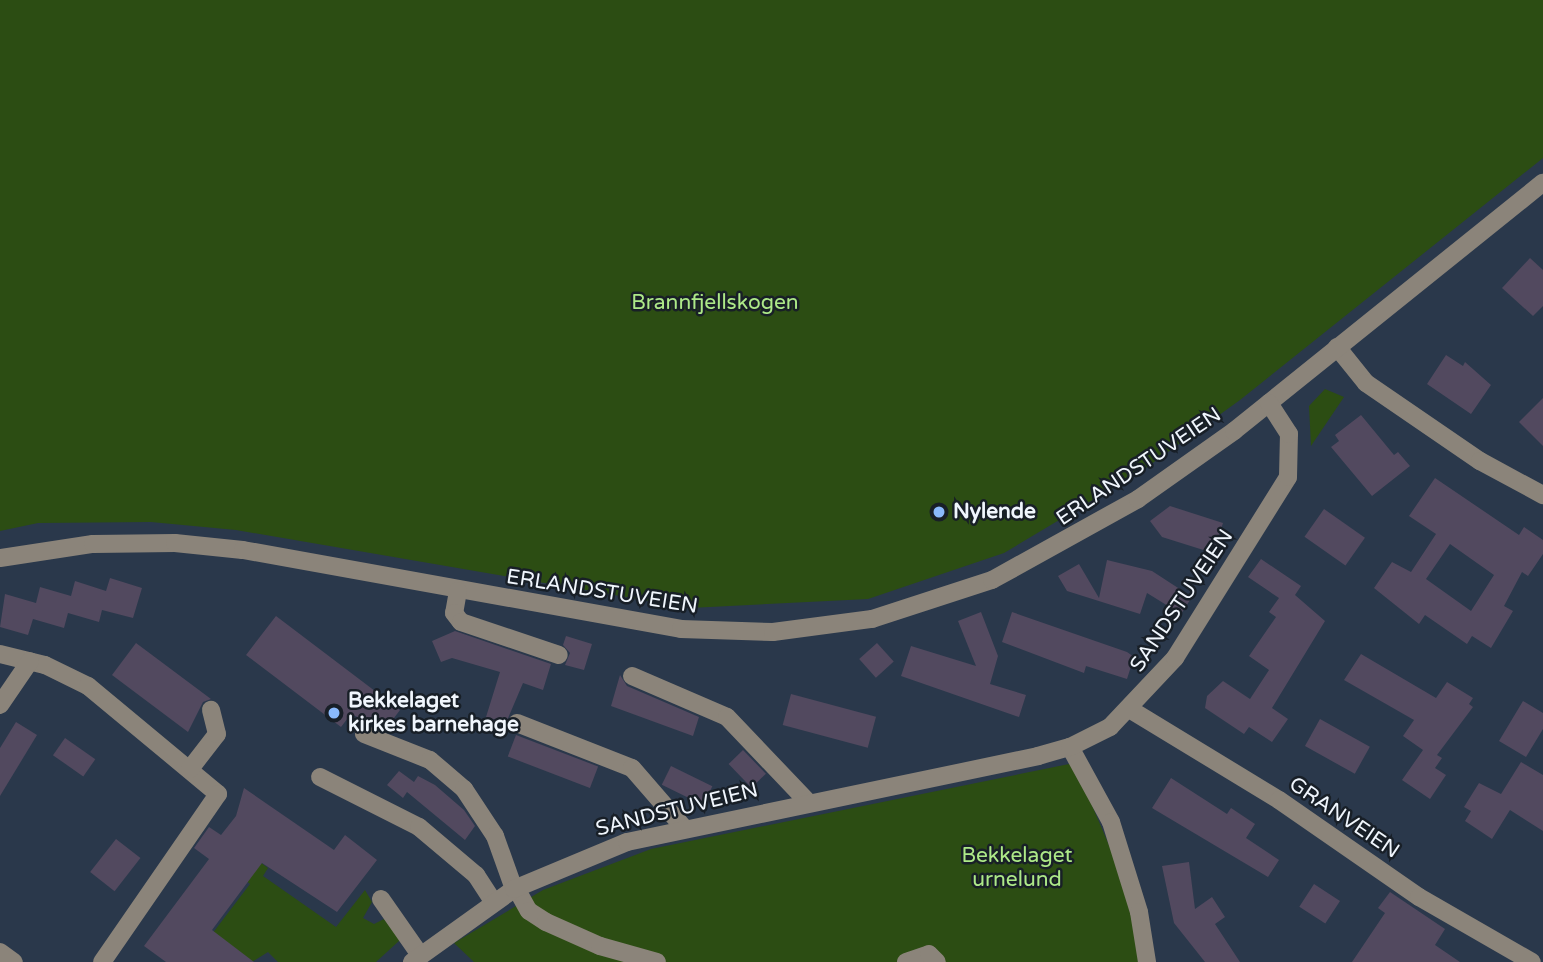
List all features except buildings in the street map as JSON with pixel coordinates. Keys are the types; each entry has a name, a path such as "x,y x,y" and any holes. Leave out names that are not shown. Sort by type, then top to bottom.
{"street":[{"path":"1269,403 1543,183"},
{"path":"1337,346 1366,383 1480,461 1543,495"},
{"name":"ERLANDSTUVEIEN","path":"0,558 93,544 185,544 681,629 773,632 872,619 964,592 1044,555 1170,478 1269,403"},
{"name":"SANDSTUVEIEN","path":"416,958 515,888 627,842 1070,747 1131,710 1192,633 1289,477 1289,434 1269,403"},
{"path":"458,590 454,613 461,622 559,655"},
{"path":"0,654 30,661 88,686 215,788 216,802 102,962"},
{"path":"0,705 30,661"},
{"path":"632,676 727,717 808,802"},
{"path":"190,769 217,734 211,710"},
{"name":"GRANVEIEN","path":"1131,710 1279,800 1419,897 1532,962"},
{"path":"517,723 632,768 684,828"},
{"path":"364,734 430,761 464,789 491,828 515,888 529,911 546,922 600,946 657,962"},
{"path":"1070,747 1111,822 1139,912 1147,962"},
{"path":"320,777 419,827 477,875 493,901"},
{"path":"381,899 416,958"},
{"path":"0,952 13,962"},
{"path":"906,962 929,954 937,962"}],"green space":[{"name":"Brannfjellskogen","path":"0,0 1543,0 1543,158 1240,400 1143,470 1004,553 868,599 690,608 236,530 151,522 38,523 0,531"},
{"path":"1325,389 1344,397 1311,446 1309,406"},
{"name":"Bekkelaget urnelund","path":"1074,763 1134,904 1139,962 474,962 454,943 543,890 651,849"},
{"path":"260,862 268,868 263,876 336,927 365,890 372,902 363,918 374,924 384,919 400,940 376,962 278,962 268,952 252,962 212,934 250,884 227,866"}],"place":[{"name":"Nylende","path":"939,512"},
{"name":"Bekkelaget kirkes barnehage","path":"334,713"}]}
